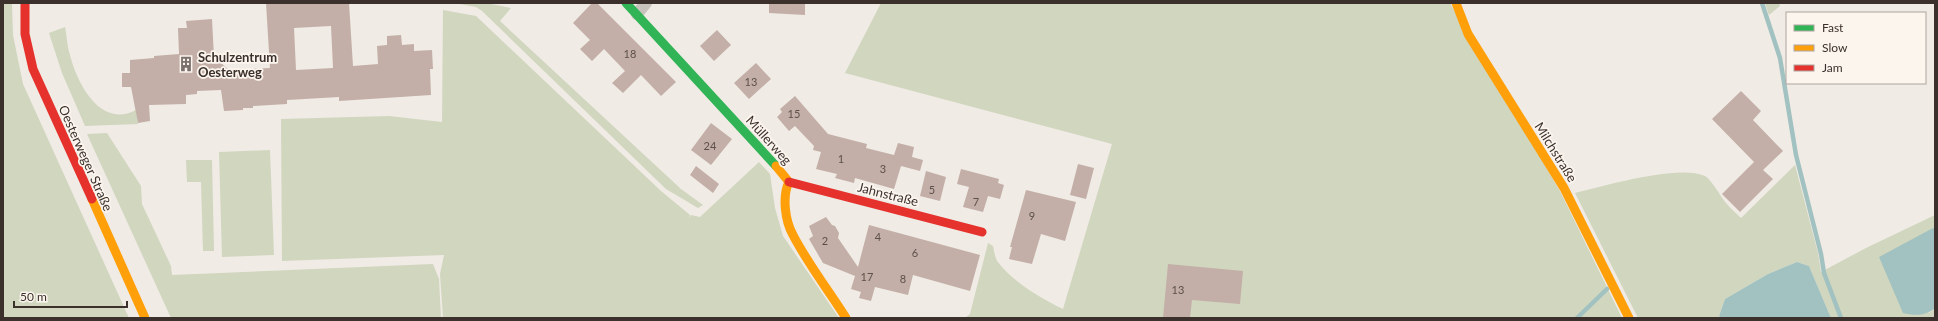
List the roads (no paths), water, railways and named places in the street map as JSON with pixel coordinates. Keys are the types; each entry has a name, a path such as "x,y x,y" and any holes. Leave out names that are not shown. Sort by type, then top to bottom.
{"street":[{"name":"Oesterweger Straße","path":"24,3 25,34 33,69 145,318"},
{"name":"Müllerweg","path":"626,3 789,182 785,190 784,200 792,234 846,318"},
{"path":"637,14 646,3"},
{"name":"Milchstraße","path":"1456,3 1468,34 1564,188 1629,318"},
{"name":"Jahnstraße","path":"789,182 982,232"}],"water":[{"path":"1933,228 1935,229 1935,308 1928,313 1920,315 1903,313 1879,257"},
{"path":"1797,262 1809,266 1831,318 1721,318 1719,316 1725,299 1768,274"}],"waterway":[{"path":"1762,3 1780,58 1796,155 1821,254 1824,273 1841,318"},
{"path":"1577,318 1607,289"}],"place":[{"name":"Schulzentrum Oesterweg","path":"186,64"}]}
